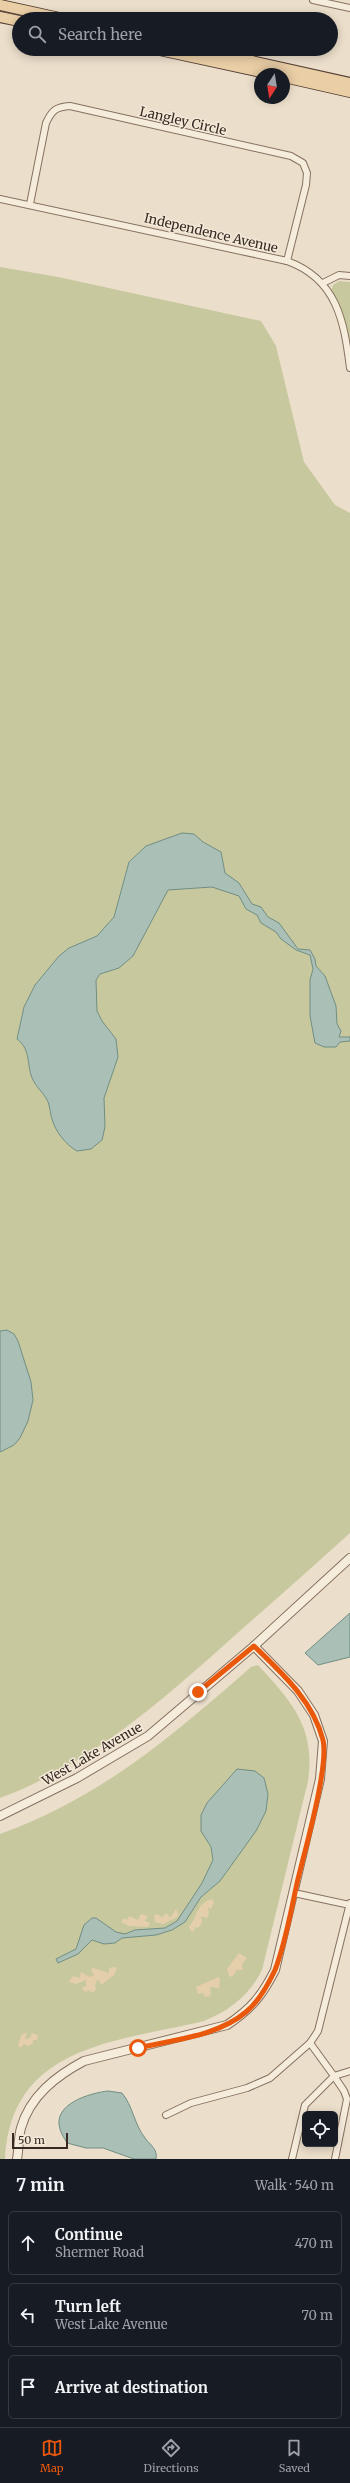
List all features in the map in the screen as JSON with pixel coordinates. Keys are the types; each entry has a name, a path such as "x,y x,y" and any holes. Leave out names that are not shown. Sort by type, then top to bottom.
{"main road":[{"path":"0,5 32,12"},
{"path":"0,17 12,20"},
{"path":"187,56 254,71"},
{"path":"229,56 350,83"},
{"path":"290,78 350,92"}],"street":[{"path":"313,0 350,8"},
{"name":"Langley Circle","path":"30,204 46,123 51,112 59,107 70,106 291,156 304,163 307,173 306,185 288,261"},
{"name":"Independence Avenue","path":"0,199 30,204 288,261 304,267 323,283 337,305 349,356 350,368"},
{"path":"323,283 339,276 350,276"},
{"name":"West Lake Avenue","path":"0,1816 78,1778 148,1736 254,1646 350,1558"},
{"path":"18,2159 21,2129 26,2114 37,2097 65,2071 84,2062 227,2025 246,2012 264,1992 275,1970 320,1779 323,1741 314,1715 298,1692 254,1646"},
{"path":"166,2115 192,2102 247,2088 270,2078 310,2043 318,2031 350,1904 294,1893"},
{"path":"310,2043 344,2091 347,2099 335,2159"},
{"path":"292,2159 305,2104 334,2076 350,2071"}],"green space":[{"path":"0,267 58,277 261,321 276,346 304,462 335,505 350,513 350,1533 172,1691 146,1712 91,1752 32,1785 0,1798"},
{"path":"339,281 350,282 350,347 344,319 331,291 333,285"},
{"path":"258,1665 281,1691 298,1716 308,1745 310,1762 308,1781 262,1970 245,1995 230,2007 213,2017 204,2021 137,2035 104,2044 74,2055 47,2071 26,2092 12,2121 5,2159 0,2159 0,1834 37,1819 71,1802 134,1763 163,1741 251,1667"}],"sand":[{"path":"212,1899 214,1902 211,1909 208,1907 209,1913 207,1918 201,1916 202,1923 198,1928 195,1927 194,1931 191,1931 189,1927 200,1907 203,1903"},
{"path":"176,1909 179,1916 163,1924 155,1922 154,1916 157,1914 162,1917 167,1913 169,1917 171,1917"},
{"path":"141,1914 148,1916 145,1921 150,1923 148,1927 129,1926 121,1922 124,1918 127,1920 129,1916 138,1920"},
{"path":"239,1953 247,1958 242,1964 243,1970 237,1970 232,1977 229,1976 227,1969"},
{"path":"93,1968 109,1973 109,1968 117,1968 114,1975 101,1985 98,1979 95,1985 96,1990 92,1993 89,1990 86,1992 82,1988 86,1986 86,1980 76,1984 69,1982 73,1976 80,1978 81,1972 90,1977 94,1975 91,1970"},
{"path":"218,1977 220,1978 219,1988 210,1987 211,1994 208,1997 204,1996 203,1993 198,1994 196,1987"},
{"path":"27,2033 25,2039 30,2038 32,2033 38,2035 37,2040 33,2040 33,2043 28,2046 24,2044 22,2047 19,2047 18,2044 22,2034"}],"shaded area":[{"path":"182,833 194,834 203,842 221,852 225,873 239,883 252,904 261,907 268,917 279,923 298,949 310,950 315,959 316,966 325,976 336,1006 337,1024 341,1031 339,1037 350,1037 350,1041 340,1042 336,1047 324,1047 315,1043 310,1016 310,980 313,969 310,955 296,950 281,939 276,932 261,923 257,915 246,909 239,896 212,887 168,890 133,956 119,968 100,974 96,980 97,1011 102,1021 116,1039 118,1057 104,1098 105,1127 102,1140 91,1149 77,1151 58,1133 52,1119 47,1100 32,1079 26,1051 17,1039 24,1007 35,985 59,956 69,948 97,936 114,917 129,862 146,846"},
{"path":"7,1330 14,1334 18,1341 31,1382 33,1400 28,1421 20,1438 14,1445 0,1452 0,1331"},
{"path":"350,1613 350,1657 318,1665 305,1653"},
{"path":"237,1769 255,1771 264,1778 268,1794 266,1811 256,1831 220,1881 201,1897 185,1922 172,1930 156,1935 122,1938 115,1943 104,1944 92,1940 78,1954 58,1963 56,1959 76,1949 84,1925 92,1918 96,1918 116,1932 125,1934 135,1930 165,1928 177,1921 202,1883 213,1860 211,1847 201,1831 201,1815 207,1803"},
{"path":"108,2091 122,2093 126,2098 141,2133 156,2152 156,2159 134,2159 103,2148 86,2148 67,2143 60,2129 59,2120 62,2113 74,2101 92,2094"}],"route":[{"path":"138,2048 227,2025 246,2012 264,1992 275,1970 285,1933 320,1779 323,1741 314,1715 298,1692 254,1646 198,1692"}]}
